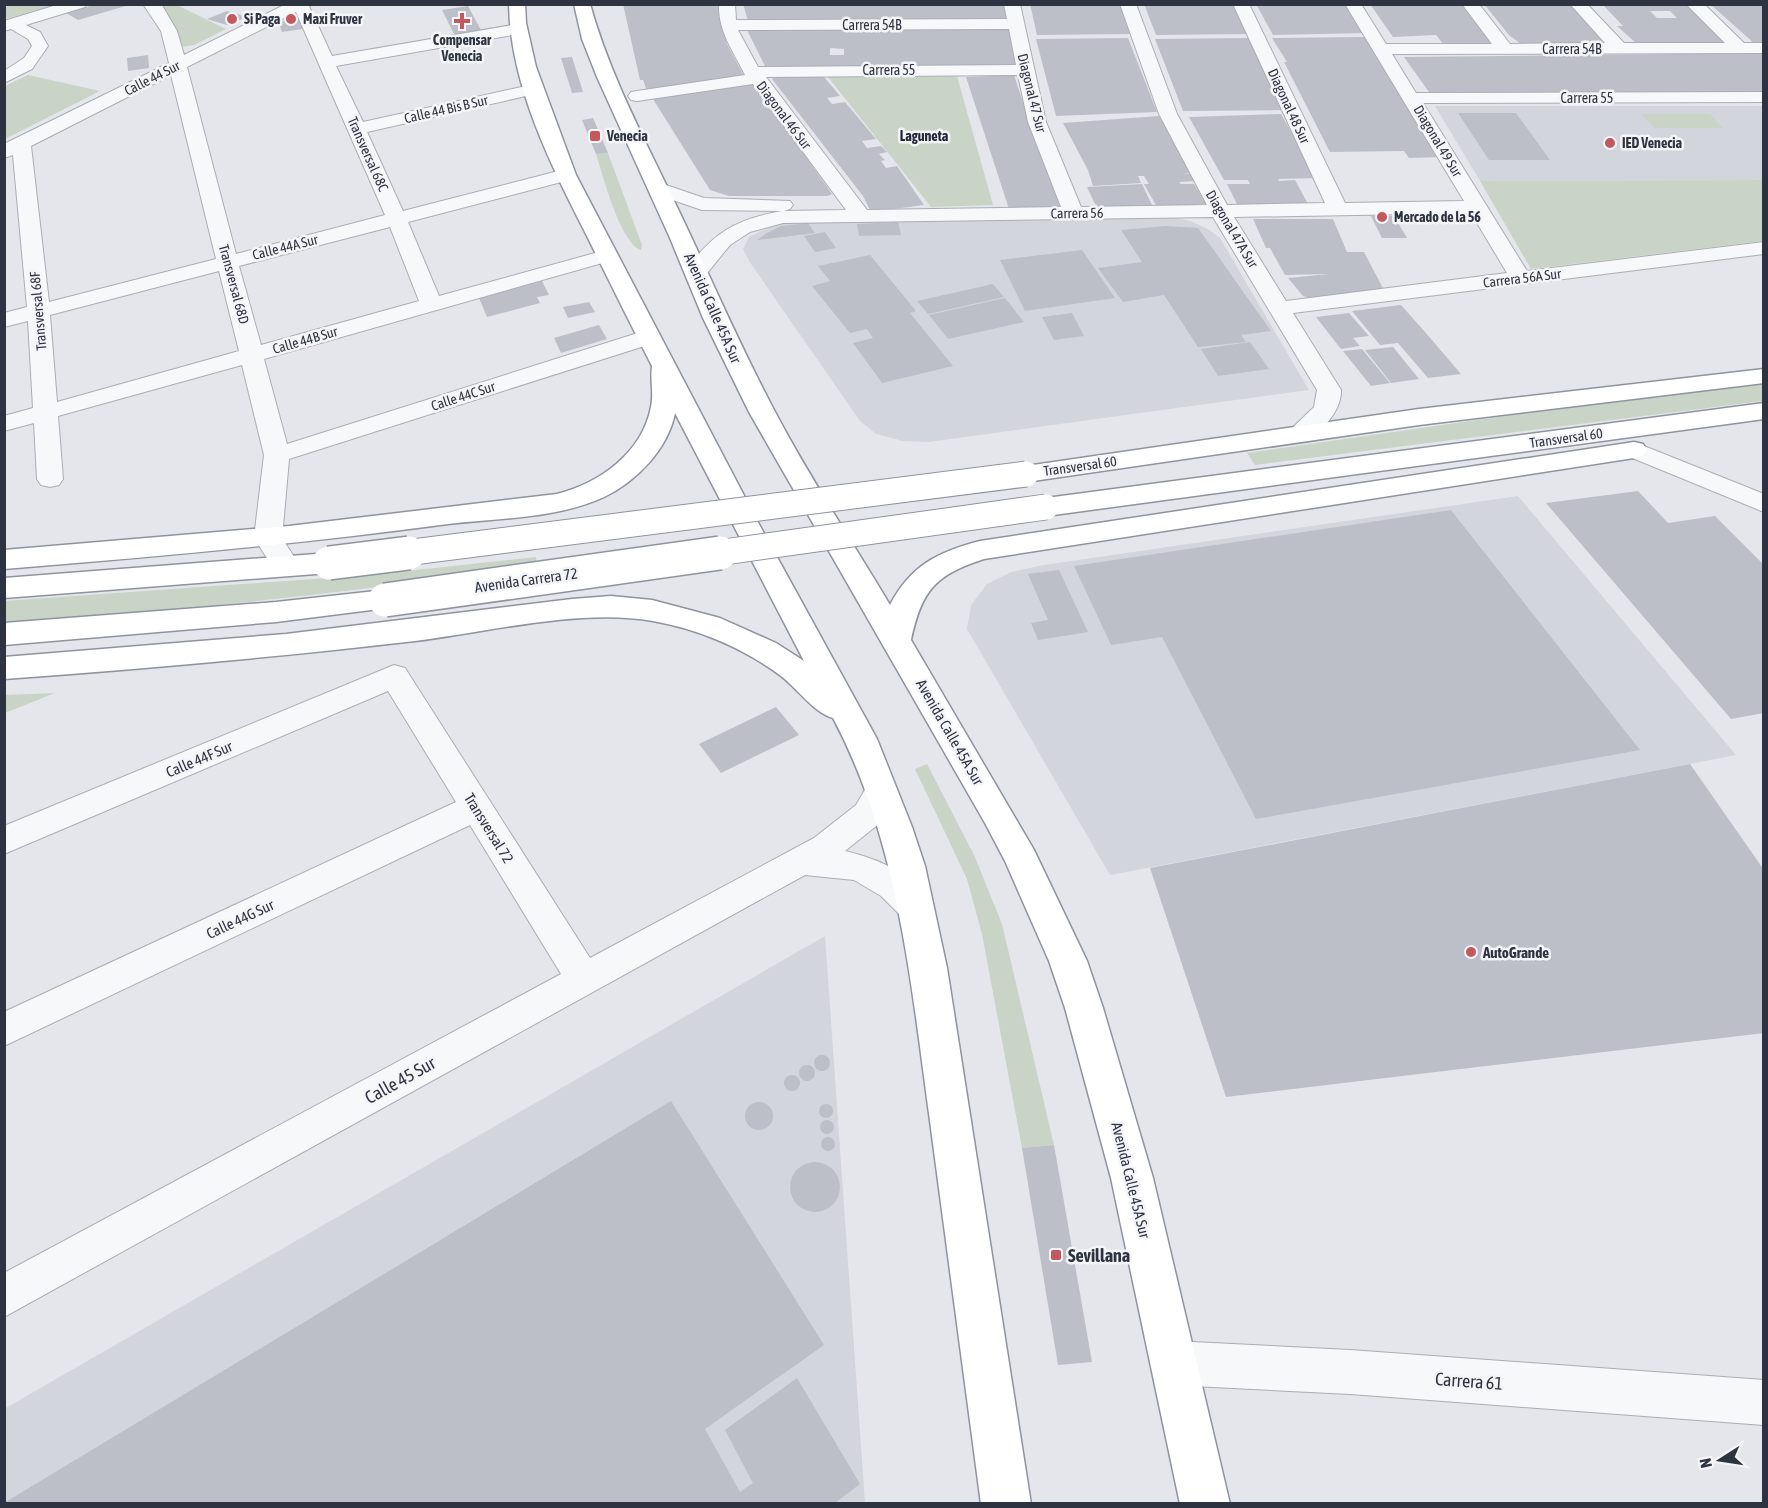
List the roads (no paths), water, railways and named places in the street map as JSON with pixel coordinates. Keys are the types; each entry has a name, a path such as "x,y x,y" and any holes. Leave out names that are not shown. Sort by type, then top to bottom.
{"highway":[{"path":"517,4 518,29 535,89 566,175 752,536 861,739 882,790 907,866 928,968 1006,1503"},
{"name":"Avenida Calle 45A Sur","path":"582,4 591,39 610,88 659,189 716,318 777,440 998,814 1022,860 1068,961 1084,1008 1132,1178 1205,1503"},
{"path":"591,39 596,4"},
{"path":"4,560 268,538 563,501 596,491 627,468 655,431 664,406 656,349"},
{"name":"Transversal 60","path":"1419,417 1764,357"},
{"name":"Transversal 60","path":"286,566 329,563 1026,474 1419,417 1764,375"},
{"name":"Transversal 60","path":"1046,507 1764,411"},
{"name":"Transversal 60","path":"1368,464 1634,450 1764,431"},
{"path":"896,640 900,618 908,597 918,582 934,569 952,559 980,550 1634,450"},
{"name":"Avenida Carrera 72","path":"4,634 276,612 385,600 1046,507"},
{"path":"4,565 194,572"},
{"path":"4,588 286,566"},
{"path":"4,668 224,651 565,610 624,607 666,613 689,620 740,639 764,652 818,688 861,739"}],"street":[{"path":"8,24 78,4"},
{"name":"Transversal 68D","path":"151,4 169,31 277,455 268,538"},
{"name":"Calle 44 Sur","path":"13,148 299,4"},
{"name":"Transversal 68C","path":"299,4 358,129 432,305"},
{"name":"Diagonal 46 Sur","path":"727,4 728,25 737,48 861,216"},
{"name":"Diagonal 47 Sur","path":"1012,4 1037,122 1073,213"},
{"name":"Diagonal 47A Sur","path":"1128,4 1167,114 1220,211 1325,382 1331,398 1322,413 1297,435"},
{"name":"Diagonal 48 Sur","path":"1241,4 1337,208"},
{"name":"Diagonal 49 Sur","path":"1353,4 1521,278"},
{"path":"1470,4 1504,49"},
{"path":"1578,4 1619,48"},
{"path":"1694,4 1740,48"},
{"path":"4,78 26,67 36,56 40,46 34,36 8,24"},
{"name":"Carrera 54B","path":"728,25 1016,24"},
{"path":"327,62 518,29"},
{"name":"Carrera 54B","path":"1381,49 1764,48"},
{"name":"Carrera 55","path":"637,96 755,75 1025,70"},
{"name":"Calle 44 Bis B Sur","path":"358,129 535,89"},
{"name":"Carrera 55","path":"1411,98 1764,97"},
{"name":"Transversal 68F","path":"13,148 39,311 50,479"},
{"name":"Calle 44A Sur","path":"4,320 566,175"},
{"path":"659,189 689,201 717,206 811,205 845,196"},
{"name":"Carrera 56","path":"696,273 712,249 722,240 758,222 783,218 1478,207"},
{"name":"Carrera 56A Sur","path":"1280,308 1764,248"},
{"name":"Calle 44B Sur","path":"4,424 606,256"},
{"name":"Calle 44C Sur","path":"277,455 656,349"},
{"path":"1634,450 1764,504"},
{"path":"268,538 286,566"},
{"name":"Transversal 72","path":"394,676 584,980"},
{"name":"Calle 44F Sur","path":"4,841 394,676"},
{"name":"Calle 45 Sur","path":"4,1296 826,847 868,814 882,790"},
{"name":"Calle 44G Sur","path":"4,1030 476,807"},
{"name":"Calle 45 Sur","path":"795,862 818,860 860,868 889,882 915,909"},
{"name":"Carrera 61","path":"1173,1363 1350,1372 1764,1403"}],"place":[{"name":"Si Paga","path":"232,19"},
{"name":"Maxi Fruver","path":"291,19"},
{"name":"Compensar Venecia","path":"462,21"},
{"name":"Venecia","path":"595,136"},
{"name":"IED Venecia","path":"1610,143"},
{"name":"Mercado de la 56","path":"1382,217"},
{"name":"AutoGrande","path":"1471,952"},
{"name":"Sevillana","path":"1056,1255"}],"district":[{"name":"Laguneta","path":"924,136"}]}
